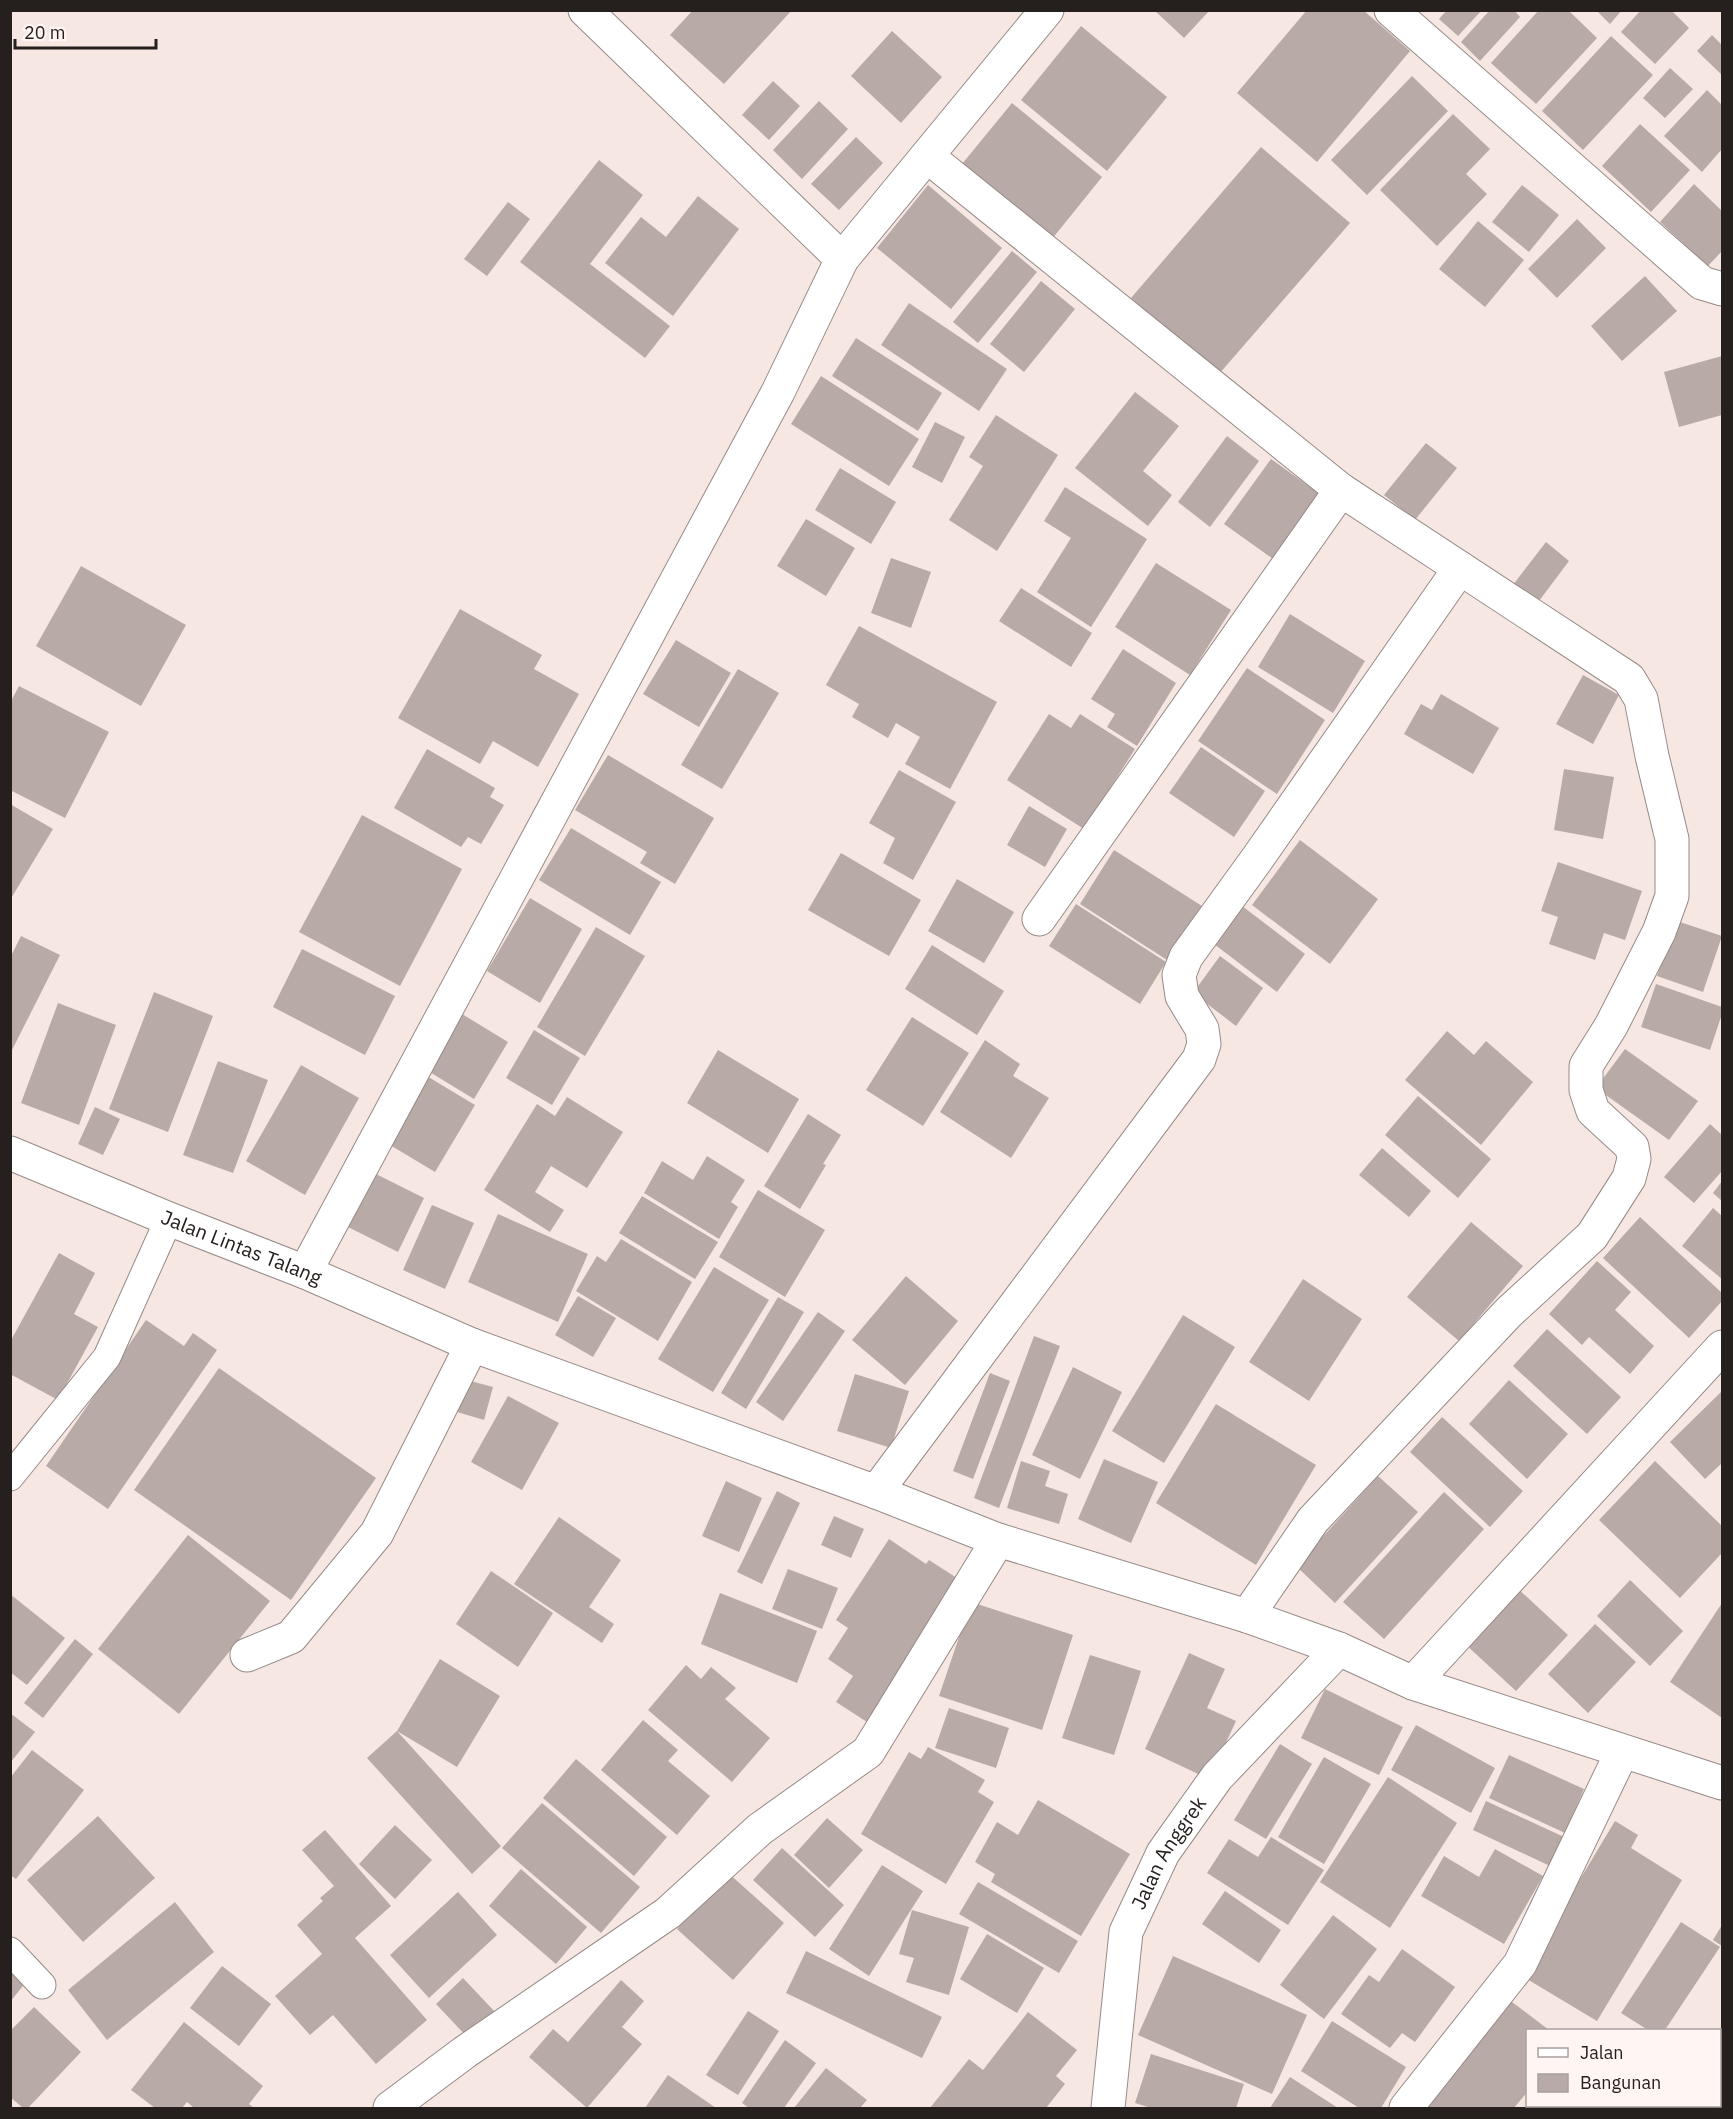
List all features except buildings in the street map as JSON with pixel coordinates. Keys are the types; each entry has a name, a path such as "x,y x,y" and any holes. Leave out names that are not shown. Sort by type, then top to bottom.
{"street":[{"path":"585,10 842,259"},
{"path":"305,1272 778,392 842,259 1047,10"},
{"path":"1391,10 1702,283 1722,290"},
{"path":"927,156 1341,490 1629,679 1641,699 1672,839 1672,896 1659,932 1611,1026 1586,1066 1586,1090 1593,1111 1632,1147 1634,1160 1629,1178 1592,1236 1509,1312 1313,1520 1246,1616"},
{"path":"1039,919 1341,490"},
{"path":"876,1492 1199,1059 1204,1044 1202,1029 1182,996 1179,975 1186,957 1460,568"},
{"name":"Jalan Lintas Talang","path":"10,1153 305,1272 472,1344 876,1492 998,1540 1246,1616 1339,1648 1413,1683 1722,1784"},
{"path":"247,1655 291,1637 377,1533 472,1344"},
{"path":"1413,1683 1722,1347"},
{"path":"390,2109 465,2052 668,1913 760,1829 868,1752 998,1540"},
{"name":"Jalan Anggrek","path":"1108,2109 1126,1932 1163,1853 1217,1776 1339,1648"},
{"path":"1406,2109 1520,1964 1622,1752"}],"lane":[{"path":"10,1477 107,1357 169,1219"},
{"path":"10,1951 42,1985"}]}
